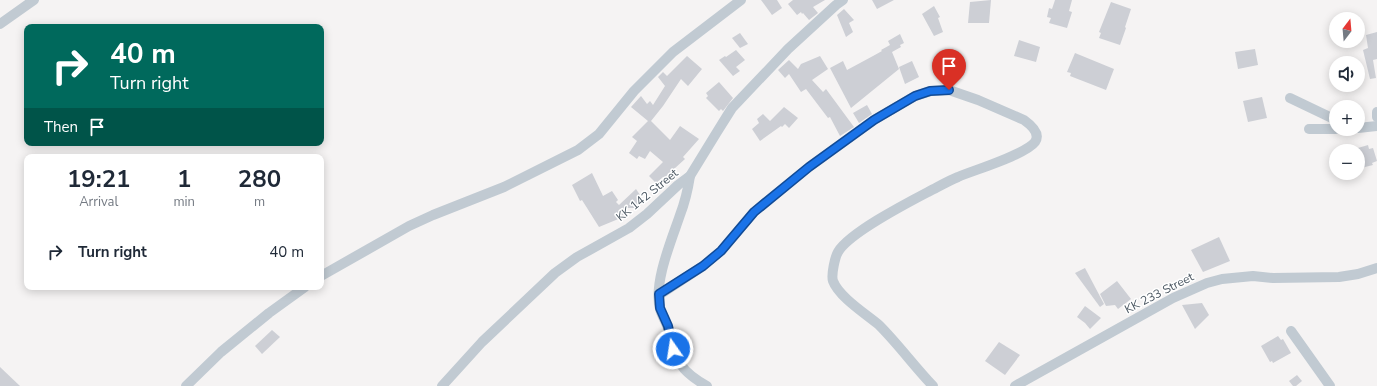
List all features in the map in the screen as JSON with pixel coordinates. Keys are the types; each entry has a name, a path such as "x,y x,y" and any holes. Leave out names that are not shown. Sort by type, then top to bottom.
{"street":[{"path":"0,24 34,0"},
{"path":"324,274 409,226 504,187 578,150 599,134 634,91 673,52 741,0"},
{"name":"KK 142 Street","path":"442,386 482,342 555,273 577,257 629,228 690,176 732,108 788,49 836,4 843,0"},
{"path":"659,294 703,266 721,251 754,212 809,167 874,120 915,96 930,91 949,90 964,95 1024,120 1033,126 1036,139 1034,143 1022,151 1004,159 956,177 902,206 848,240 838,252 834,264 833,280 837,288 850,302 878,325 933,386"},
{"path":"1290,98 1329,117"},
{"path":"1377,112 1377,117"},
{"path":"1365,127 1377,126"},
{"path":"1309,129 1329,129"},
{"path":"690,176 683,206 667,252 659,284 660,308 668,326 673,349 680,364 689,375 707,386"},
{"name":"KK 233 Street","path":"1015,386 1173,298 1207,283 1222,279 1253,276 1273,278 1340,277 1358,274 1377,268"},
{"path":"186,386 221,352 268,313 301,290"},
{"path":"1291,331 1330,386"}],"building":[{"path":"761,0 777,0 782,8 772,15"},
{"path":"793,0 825,0 813,7 818,13 809,20 801,12 797,15 788,4"},
{"path":"872,0 894,0 877,9"},
{"path":"991,0 989,23 968,23 970,2"},
{"path":"1055,0 1072,0 1069,11 1072,12 1067,28 1049,23 1051,18 1047,17 1049,8 1052,9"},
{"path":"1111,2 1131,9 1120,45 1099,38 1101,33 1099,32"},
{"path":"934,6 940,17 938,18 943,32 934,36 922,14"},
{"path":"844,9 854,20 849,23 853,32 846,37 837,15"},
{"path":"1377,32 1377,59 1373,60 1376,78 1370,79 1363,50 1368,48 1366,35"},
{"path":"740,33 748,44 740,48 732,38"},
{"path":"900,34 904,43 900,45 901,47 892,52 899,69 851,108 830,68 843,61 847,70 882,51 881,50 890,45 888,41"},
{"path":"1019,40 1040,47 1036,62 1014,56"},
{"path":"1255,49 1258,65 1238,69 1235,52"},
{"path":"736,50 745,60 736,67 740,71 733,76 719,60"},
{"path":"1075,53 1114,69 1106,90 1070,76 1071,73 1067,72"},
{"path":"687,56 702,69 688,86 681,79 651,121 670,140 680,126 699,139 683,157 685,159 664,178 663,177 656,183 649,176 663,162 650,151 645,159 639,156 637,159 629,153 637,141 632,137 648,121 631,107 641,96 647,104 650,101 653,105 665,86 658,77 663,72 667,76"},
{"path":"820,56 828,69 812,80 823,92 826,89 854,127 840,136 830,117 828,118 806,89 801,92 789,74 785,78 778,70 789,60 798,69 801,64"},
{"path":"912,61 919,77 905,84 899,67"},
{"path":"719,82 733,98 723,111 721,109 719,111 706,98 708,96 706,93"},
{"path":"1262,97 1267,118 1248,122 1243,101"},
{"path":"867,105 872,114 859,123 853,113"},
{"path":"784,107 798,118 789,128 785,124 760,141 752,129 759,123 757,119 763,114 770,121"},
{"path":"1368,145 1369,149 1373,148 1377,161 1372,163 1373,165 1365,167 1365,146"},
{"path":"592,173 603,196 612,191 618,200 616,202 619,205 636,189 644,201 636,208 624,208 628,215 599,227 582,200 580,201 572,185"},
{"path":"1219,237 1230,261 1203,272 1191,250"},
{"path":"1085,268 1104,304 1100,307 1075,273"},
{"path":"1117,281 1131,299 1118,309 1115,305 1106,306 1100,294"},
{"path":"1202,303 1209,315 1195,329 1182,305"},
{"path":"1085,306 1101,318 1090,329 1077,317"},
{"path":"272,330 280,337 262,354 255,346"},
{"path":"1278,336 1281,340 1283,339 1291,353 1273,363 1272,361 1270,362 1261,346"},
{"path":"999,342 1020,355 1005,375 985,361"},
{"path":"0,367 20,386 0,386"},
{"path":"1297,375 1302,381 1296,386 1293,386 1289,381"}],"route":[{"path":"673,349 668,326 660,308 659,294 703,266 721,251 754,212 797,176 874,120 915,96 930,91 949,90"}]}
